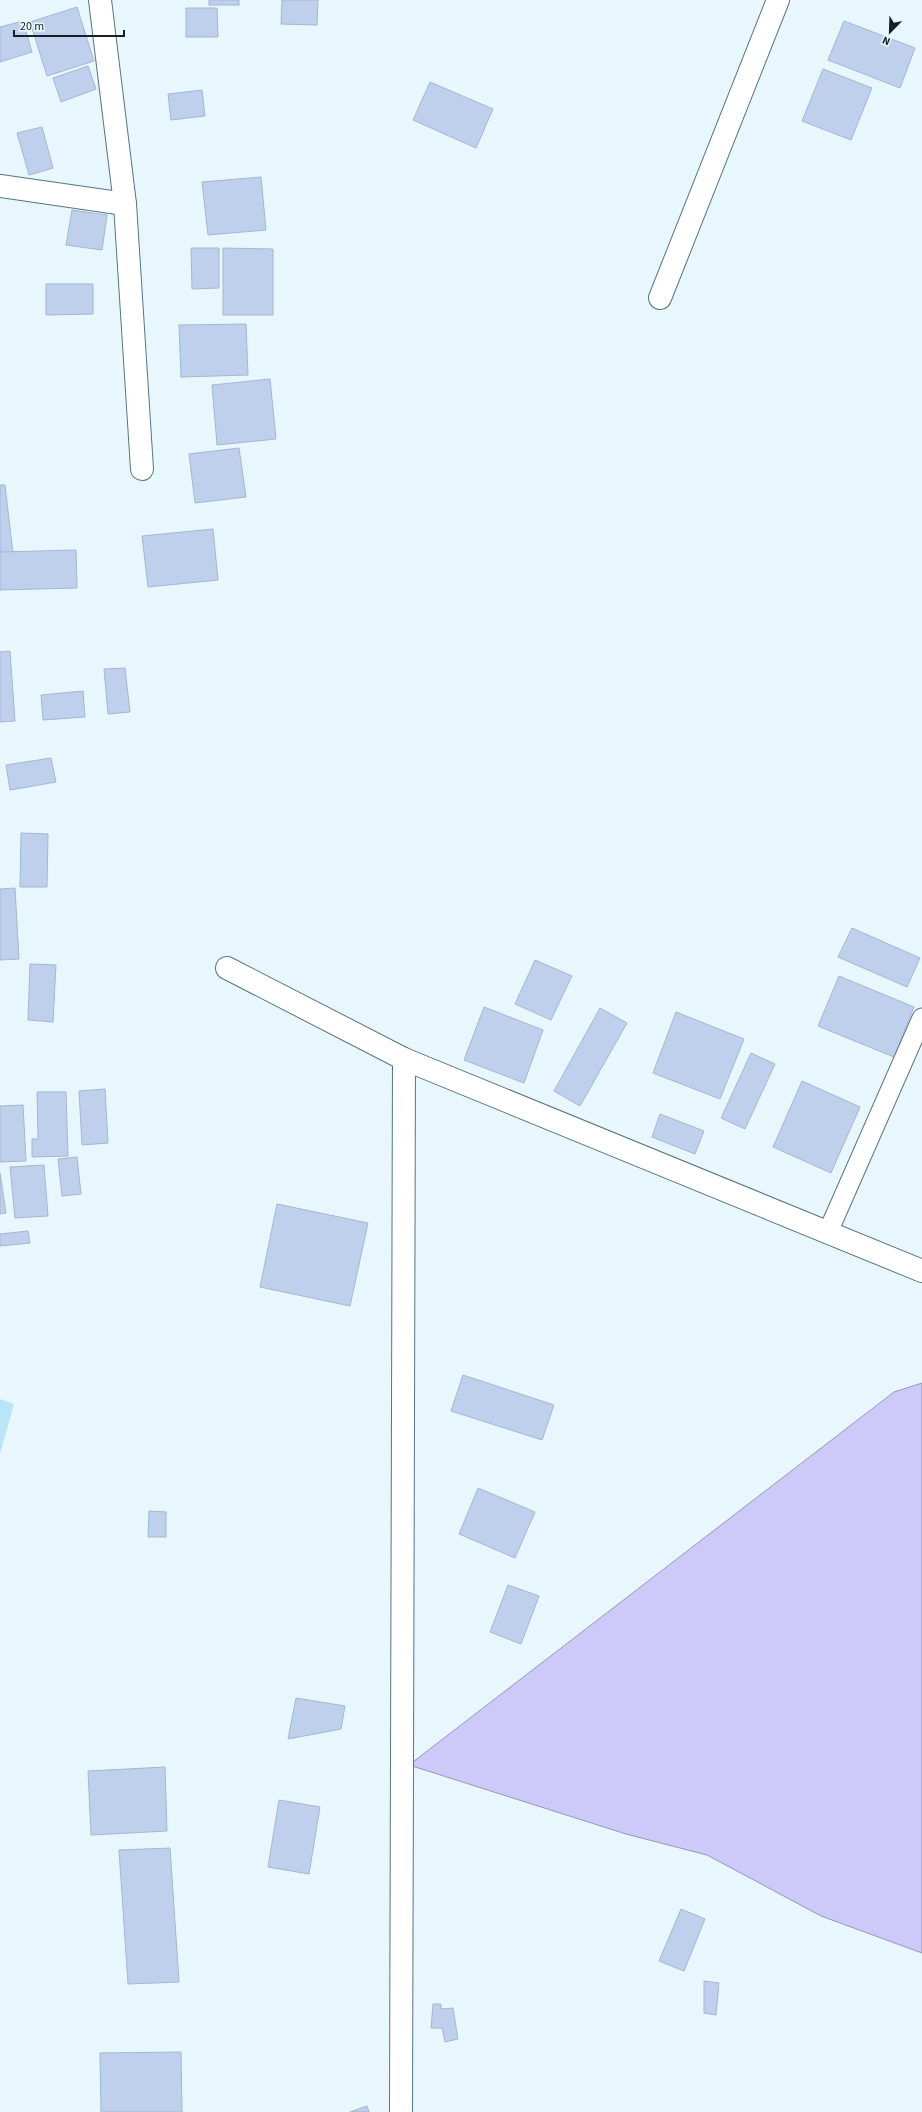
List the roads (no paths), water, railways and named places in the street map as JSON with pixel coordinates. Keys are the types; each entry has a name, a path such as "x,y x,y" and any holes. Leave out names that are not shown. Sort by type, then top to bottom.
{"street":[{"path":"100,0 125,204 142,469"},
{"path":"660,298 778,0"},
{"path":"0,186 125,204"},
{"path":"227,968 404,1059 922,1271"},
{"path":"400,2112 404,1059"}],"lane":[{"path":"828,1232 922,1018"}]}
